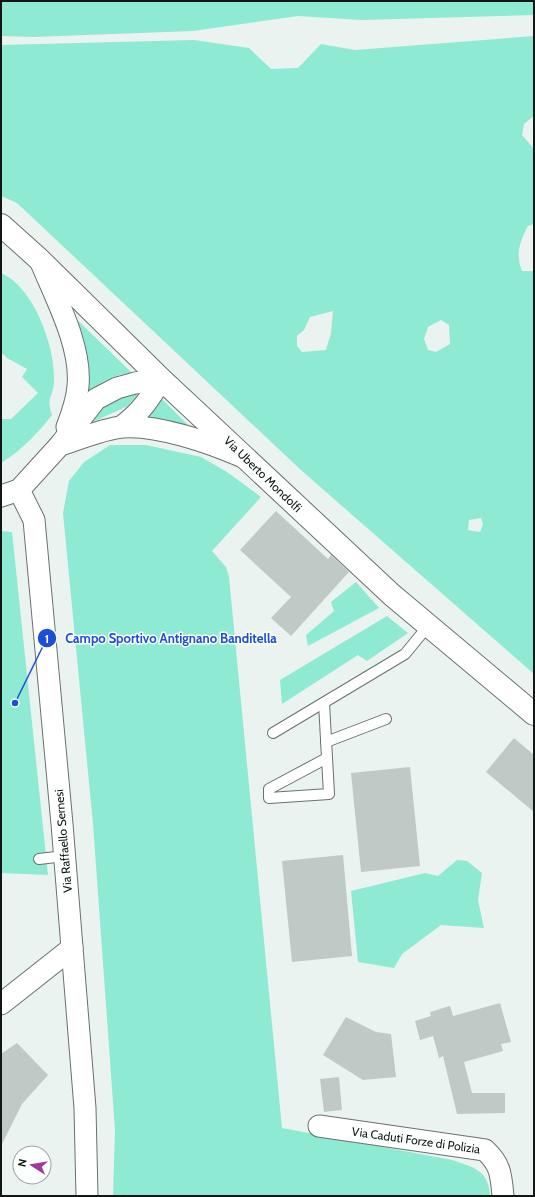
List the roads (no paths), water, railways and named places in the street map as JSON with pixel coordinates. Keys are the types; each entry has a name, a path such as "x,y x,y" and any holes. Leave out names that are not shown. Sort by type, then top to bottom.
{"main road":[{"name":"Via Uberto Mondolfi","path":"1,225 40,260 161,379 386,590 534,714"}],"street":[{"path":"40,260 68,330 78,371 78,385 74,408 60,445"},
{"path":"121,427 142,409 161,379"},
{"path":"10,493 60,445 90,405 105,393 134,383 161,379"},
{"path":"60,445 121,427 149,429 186,437 217,446 248,460"},
{"name":"Via Raffaello Sernesi","path":"10,493 34,520 65,856 85,1108 87,1196"},
{"path":"1,1004 72,948"},
{"name":"Via Caduti Forze di Polizia","path":"319,1126 485,1150 494,1158 501,1171 502,1196"}],"lane":[{"path":"273,733 405,654 428,626"},
{"path":"324,703 329,794 269,798 269,789 327,758"},
{"path":"326,742 386,719"},
{"path":"39,859 65,856"}],"place":[{"name":"Campo Sportivo Antignano Banditella","path":"15,703"}]}
